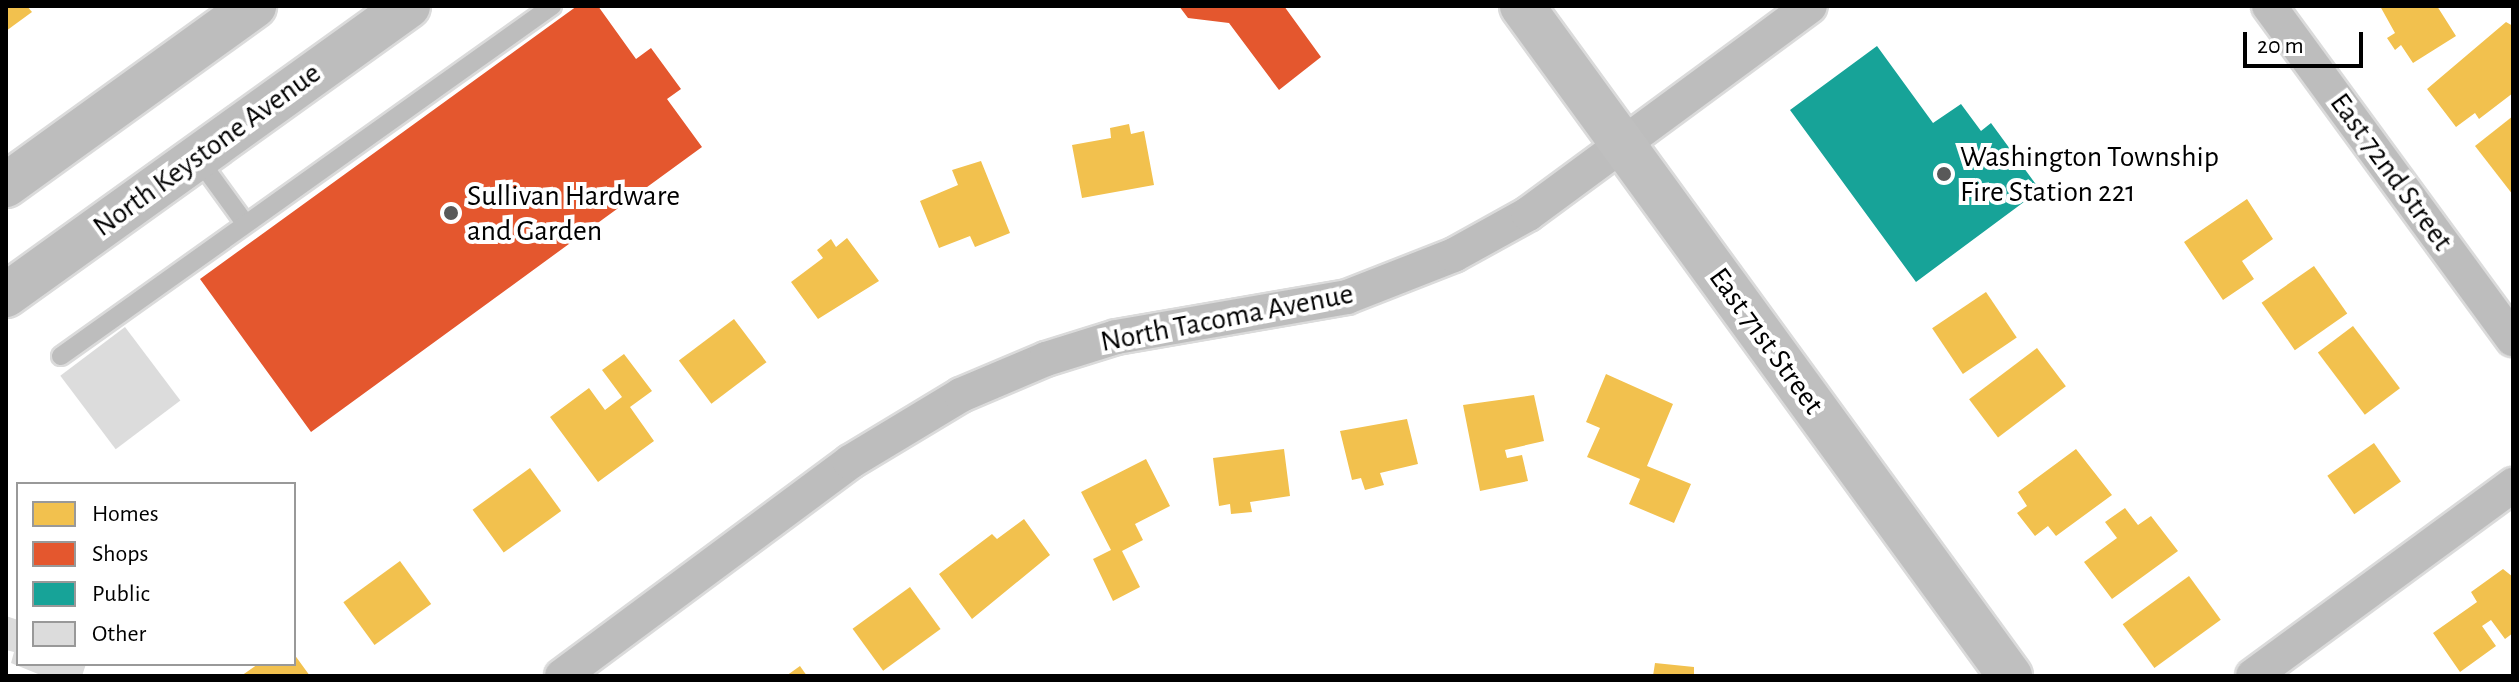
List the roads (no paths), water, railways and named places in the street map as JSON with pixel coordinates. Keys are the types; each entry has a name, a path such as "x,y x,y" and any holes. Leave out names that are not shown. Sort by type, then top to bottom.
{"main road":[{"path":"6,185 254,6"},
{"name":"North Keystone Avenue","path":"6,295 408,6"},
{"name":"East 71st Street","path":"1522,6 1625,143 2010,676"}],"street":[{"name":"North Tacoma Avenue","path":"562,676 850,462 961,395 1046,359 1116,337 1347,297 1400,278 1498,233 1810,6"},
{"name":"East 72nd Street","path":"2269,6 2513,339"},
{"path":"2253,676 2513,485"}],"lane":[{"path":"61,356 552,6"},
{"path":"197,157 245,223"}],"place":[{"name":"Washington Township Fire Station 221","path":"1944,174"},
{"name":"Sullivan Hardware and Garden","path":"451,213"}]}
